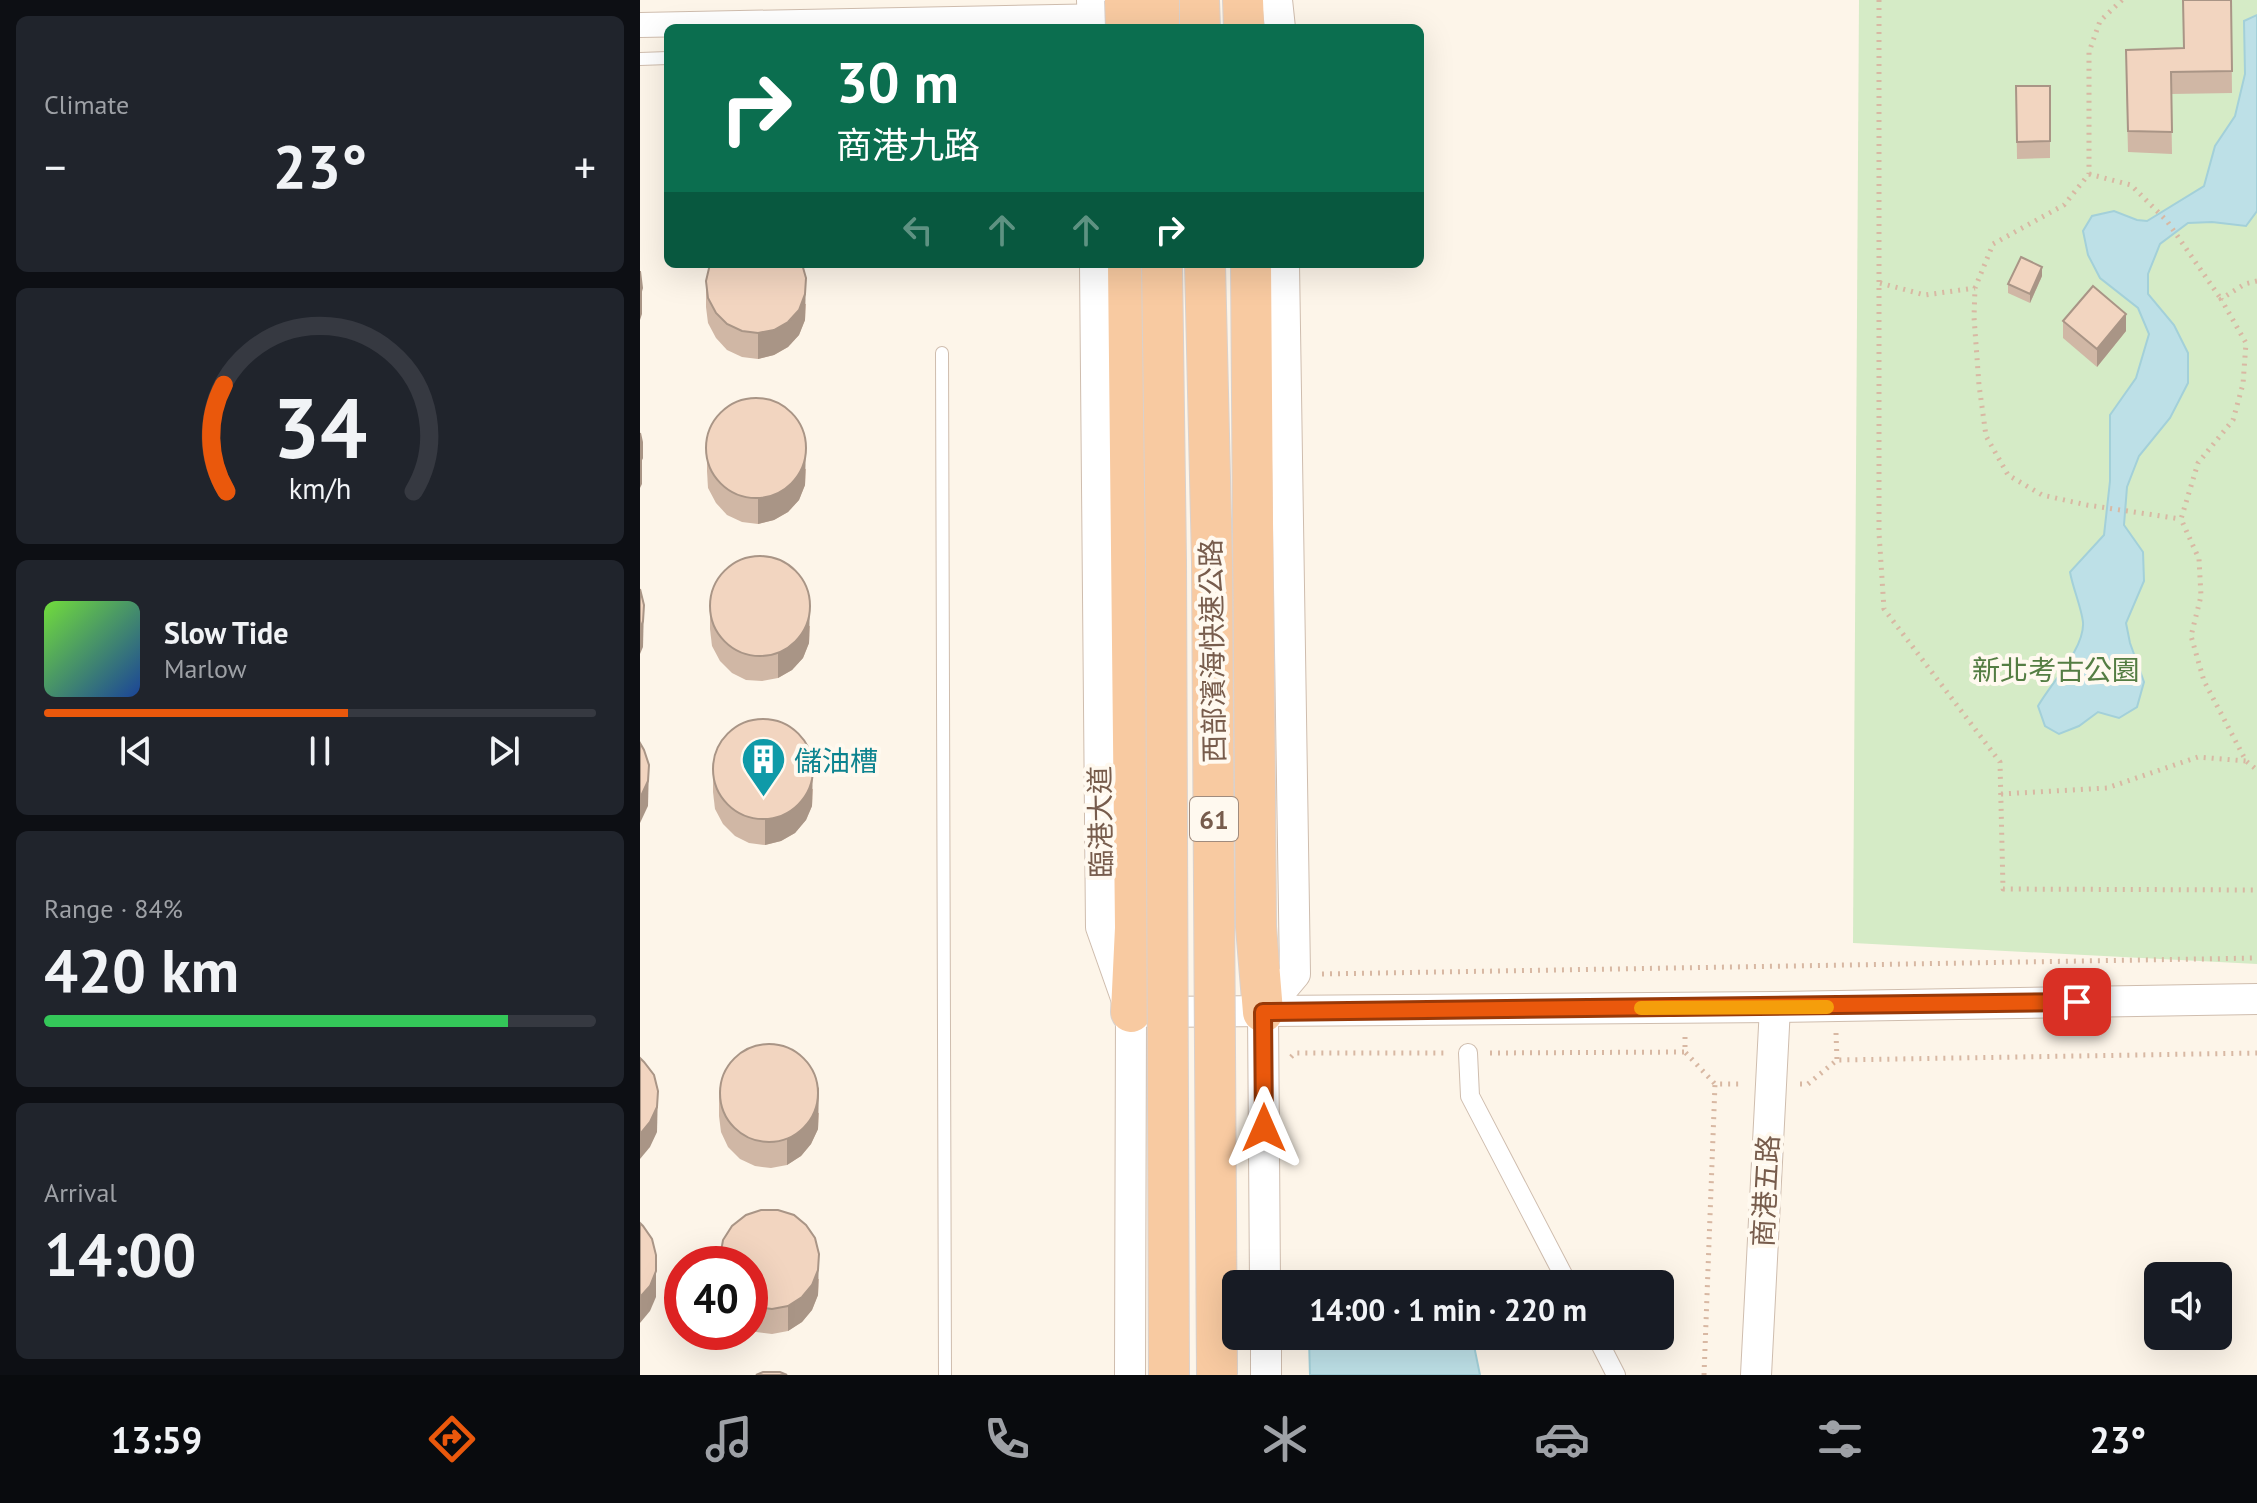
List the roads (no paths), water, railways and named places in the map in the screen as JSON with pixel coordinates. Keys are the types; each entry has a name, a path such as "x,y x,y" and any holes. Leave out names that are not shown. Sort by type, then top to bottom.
{"highway":[{"path":"1250,24 1272,8"},
{"path":"1128,268 1135,928 1131,1012"},
{"name":"西部濱海快速公路","path":"1162,268 1169,1375"},
{"name":"西部濱海快速公路","path":"1205,268 1212,562 1217,1375"},
{"path":"1251,268 1256,927 1263,1012"}],"street":[{"path":"640,25 751,11 1179,14"},
{"name":"臨港大道","path":"1095,268 1101,927 1131,1012 1130,1375"},
{"path":"1175,268 1181,982 1191,1012 1204,1375"},
{"path":"1184,1375 1191,1012 1191,268"},
{"path":"1265,1270 1263,1012 1295,974 1284,268"},
{"path":"1131,1012 1775,1007 2257,999"},
{"name":"商港五路","path":"1756,1375 1775,1007"},
{"path":"1468,1053 1470,1096 1561,1270"},
{"path":"1266,1350 1266,1375"},
{"path":"1603,1350 1616,1375"}],"lane":[{"path":"640,59 664,58"},
{"path":"942,353 945,1375"}],"water":[{"path":"2257,15 2257,211 2246,226 2188,223 2160,244 2148,274 2148,294 2174,325 2188,353 2188,383 2170,418 2139,456 2127,487 2124,525 2143,552 2144,581 2126,623 2144,682 2137,707 2119,718 2098,712 2079,726 2059,734 2045,726 2038,706 2079,643 2083,622 2070,572 2104,535 2110,481 2110,415 2136,378 2149,334 2138,308 2100,278 2088,255 2083,231 2092,216 2114,211 2147,221 2204,186 2215,146 2235,116 2245,74 2244,21"},
{"path":"1309,1350 1475,1350 1480,1375 1310,1375"}],"place":[{"name":"儲油槽","path":"763,799"}],"park label":[{"name":"新北考古公園","path":"2056,669"}]}
